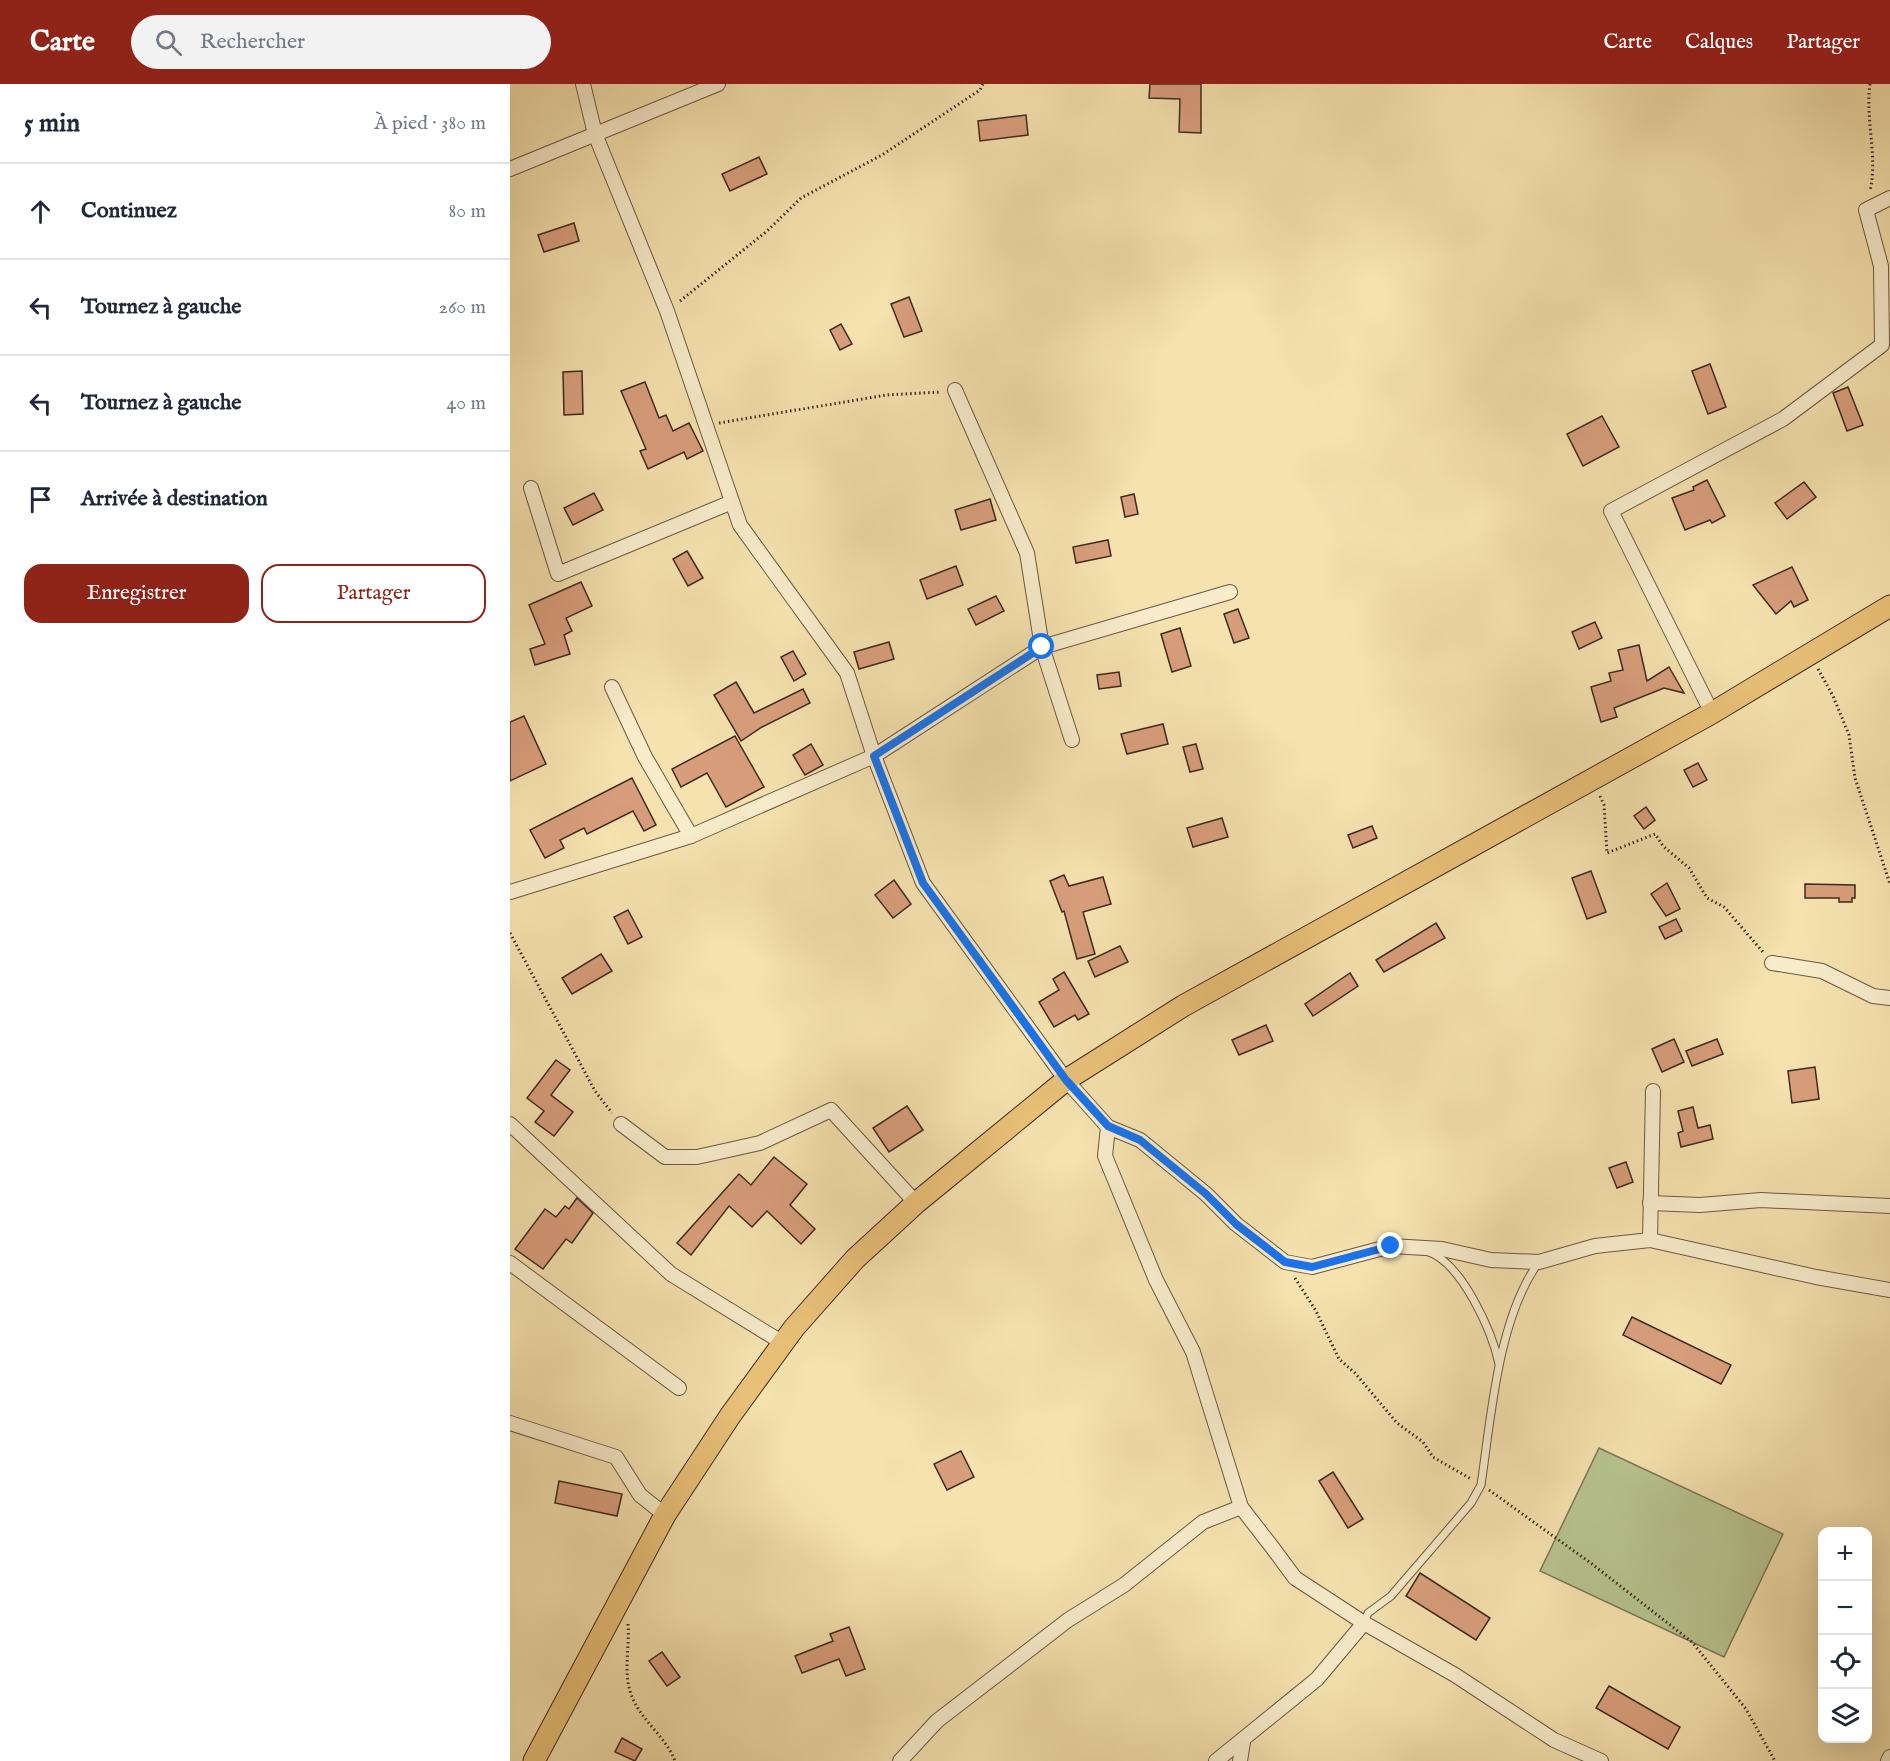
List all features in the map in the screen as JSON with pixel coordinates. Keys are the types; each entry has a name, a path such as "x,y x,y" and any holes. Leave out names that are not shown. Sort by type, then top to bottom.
{"main road":[{"path":"534,1761 665,1515 730,1416 783,1343 855,1259 916,1203 1066,1080 1183,1006 1712,713 1890,606"}],"street":[{"path":"583,84 595,134 667,311 740,525 847,673 874,756 923,883 1066,1080 1108,1126 1140,1140 1206,1194 1236,1224 1285,1262 1312,1267 1391,1246 1442,1249 1491,1260 1539,1262 1595,1246 1650,1240 1816,1277 1890,1290"},
{"path":"510,169 718,84"},
{"path":"1712,713 1611,511 1783,419 1882,345 1881,266 1866,210 1890,198"},
{"path":"955,390 1027,554 1042,647 1072,740"},
{"path":"531,488 558,574 732,502"},
{"path":"510,892 691,836 874,756 1042,647 1230,592"},
{"path":"612,687 645,757 691,836"},
{"path":"1772,963 1822,971 1873,996 1890,998"},
{"path":"1650,1240 1653,1091"},
{"path":"621,1124 665,1157 697,1157 760,1143 831,1110 916,1203"},
{"path":"510,1124 671,1274 783,1343"},
{"path":"1108,1126 1105,1156 1156,1280 1193,1352 1241,1507 1295,1578 1364,1623 1455,1675 1554,1740 1601,1761"},
{"path":"1650,1203 1700,1205 1761,1200 1890,1206"},
{"path":"510,1264 679,1388"},
{"path":"510,1423 616,1457 640,1495 665,1515"},
{"path":"900,1761 938,1720 1068,1620 1124,1585 1203,1522 1241,1507"},
{"path":"1216,1761 1243,1742 1317,1679 1364,1623"},
{"path":"1240,1761 1243,1742"}],"lane":[{"path":"1420,1249 1435,1254 1461,1281 1482,1311 1495,1343 1500,1366"},
{"path":"1364,1623 1368,1613 1391,1596 1471,1503 1481,1485 1508,1328 1539,1262"}],"path":[{"path":"667,311 767,231 801,198 882,155 980,90 983,84"},
{"path":"1866,210 1873,182 1872,141 1867,105 1870,84"},
{"path":"706,426 886,395 921,395 955,390"},
{"path":"1810,654 1833,696 1849,735 1855,777 1890,884"},
{"path":"1592,779 1604,805 1607,853 1655,834 1663,846 1689,868 1707,898 1724,907 1772,963"},
{"path":"510,933 595,1091 621,1124"},
{"path":"1285,1262 1316,1311 1339,1359 1355,1373 1397,1423 1423,1442 1433,1456 1481,1485 1592,1564 1692,1642 1746,1709 1775,1761"},
{"path":"626,1591 629,1629 627,1680 633,1700 670,1747 675,1761"}],"green space":[{"path":"1599,1448 1783,1534 1724,1657 1540,1571"}],"building":[{"path":"1150,84 1201,84 1201,133 1179,132 1180,99 1149,98"},
{"path":"1026,115 1028,135 980,141 978,121"},
{"path":"759,157 767,174 730,191 722,174"},
{"path":"574,223 579,241 544,252 538,235"},
{"path":"909,297 922,331 904,337 891,304"},
{"path":"841,324 852,344 840,350 830,330"},
{"path":"1710,364 1726,407 1708,414 1692,371"},
{"path":"582,371 583,414 564,415 563,372"},
{"path":"645,382 659,418 666,415 673,431 689,423 703,451 687,459 684,452 648,469 640,451 646,449 621,391"},
{"path":"1848,387 1863,425 1847,431 1833,393"},
{"path":"1602,416 1619,447 1583,466 1567,434"},
{"path":"1707,480 1725,516 1712,523 1710,520 1685,530 1672,498 1694,490 1693,487"},
{"path":"1804,482 1816,497 1787,519 1775,503"},
{"path":"594,493 603,510 573,525 564,508"},
{"path":"1134,494 1138,514 1125,517 1121,497"},
{"path":"990,499 996,520 961,530 955,510"},
{"path":"1108,540 1111,556 1076,563 1073,547"},
{"path":"687,551 703,578 688,586 673,559"},
{"path":"956,566 963,585 927,599 920,580"},
{"path":"1792,567 1808,600 1794,607 1791,601 1776,614 1753,585"},
{"path":"581,582 592,606 566,618 572,631 564,635 570,654 535,665 530,649 545,644 529,605"},
{"path":"996,596 1004,611 976,625 968,609"},
{"path":"1238,609 1249,638 1234,643 1224,614"},
{"path":"1595,622 1602,638 1579,649 1572,632"},
{"path":"1180,628 1191,666 1172,672 1161,634"},
{"path":"889,642 894,659 859,669 854,652"},
{"path":"1639,645 1647,681 1669,667 1684,693 1664,688 1614,708 1617,717 1601,722 1591,687 1611,681 1609,673 1623,670 1618,650"},
{"path":"793,651 806,674 794,681 781,657"},
{"path":"1119,672 1121,686 1099,689 1097,675"},
{"path":"736,682 754,713 803,689 810,703 762,727 741,741 714,695"},
{"path":"524,716 546,764 510,781 510,722"},
{"path":"1163,724 1168,744 1127,754 1121,734"},
{"path":"735,736 764,787 726,807 707,773 681,787 672,769"},
{"path":"811,744 823,765 805,775 793,755"},
{"path":"1196,744 1203,769 1190,772 1183,747"},
{"path":"1698,763 1707,780 1693,787 1684,770"},
{"path":"632,778 656,825 644,831 633,811 587,834 584,828 560,840 564,848 545,858 530,830"},
{"path":"1646,807 1655,820 1644,829 1634,816"},
{"path":"1222,818 1228,837 1193,847 1187,828"},
{"path":"1372,826 1377,838 1353,848 1348,835"},
{"path":"1591,871 1606,912 1587,919 1572,878"},
{"path":"1064,875 1069,886 1103,877 1111,904 1083,912 1095,954 1077,959 1064,911 1062,912 1050,881"},
{"path":"894,880 911,904 893,918 875,895"},
{"path":"1667,883 1680,909 1666,916 1651,894"},
{"path":"1805,884 1855,885 1855,898 1852,898 1852,902 1839,902 1839,898 1805,898"},
{"path":"628,910 642,937 628,944 614,917"},
{"path":"1676,919 1682,931 1665,939 1659,927"},
{"path":"1436,923 1445,938 1384,972 1376,960"},
{"path":"1120,946 1128,962 1095,977 1088,961"},
{"path":"601,954 612,971 572,994 562,978"},
{"path":"1064,972 1089,1014 1078,1020 1075,1015 1054,1027 1039,1002 1059,990 1053,979"},
{"path":"1350,973 1358,986 1313,1016 1305,1004"},
{"path":"1266,1025 1273,1041 1239,1055 1232,1040"},
{"path":"1674,1039 1684,1062 1662,1072 1652,1049"},
{"path":"1717,1039 1723,1054 1692,1066 1686,1051"},
{"path":"556,1060 570,1070 551,1095 573,1112 554,1136 535,1122 544,1111 527,1098"},
{"path":"1815,1067 1819,1099 1792,1103 1788,1071"},
{"path":"907,1106 923,1130 889,1152 873,1128"},
{"path":"1693,1107 1698,1128 1710,1125 1713,1139 1681,1147 1678,1133 1683,1131 1678,1111"},
{"path":"774,1157 807,1184 790,1205 815,1229 801,1244 767,1211 752,1227 729,1206 691,1255 677,1243 739,1174 751,1185"},
{"path":"1626,1162 1633,1182 1617,1188 1609,1168"},
{"path":"577,1198 593,1213 572,1243 566,1239 543,1269 515,1249 545,1209 556,1217 565,1206 569,1209"},
{"path":"1632,1317 1731,1365 1721,1384 1623,1335"},
{"path":"961,1451 974,1477 947,1490 934,1464"},
{"path":"1333,1472 1363,1519 1348,1528 1319,1481"},
{"path":"559,1481 622,1494 617,1516 555,1503"},
{"path":"1420,1573 1490,1618 1476,1640 1406,1596"},
{"path":"849,1627 865,1669 846,1676 839,1659 802,1673 795,1656 833,1641 830,1634"},
{"path":"662,1652 680,1677 667,1686 649,1661"},
{"path":"1609,1686 1680,1727 1668,1749 1596,1708"},
{"path":"622,1738 642,1749 635,1761 615,1752"}],"route":[{"path":"1042,647 874,756 923,883 1066,1080 1108,1126 1140,1140 1206,1194 1236,1224 1285,1262 1312,1267 1332,1264 1391,1246"}]}
